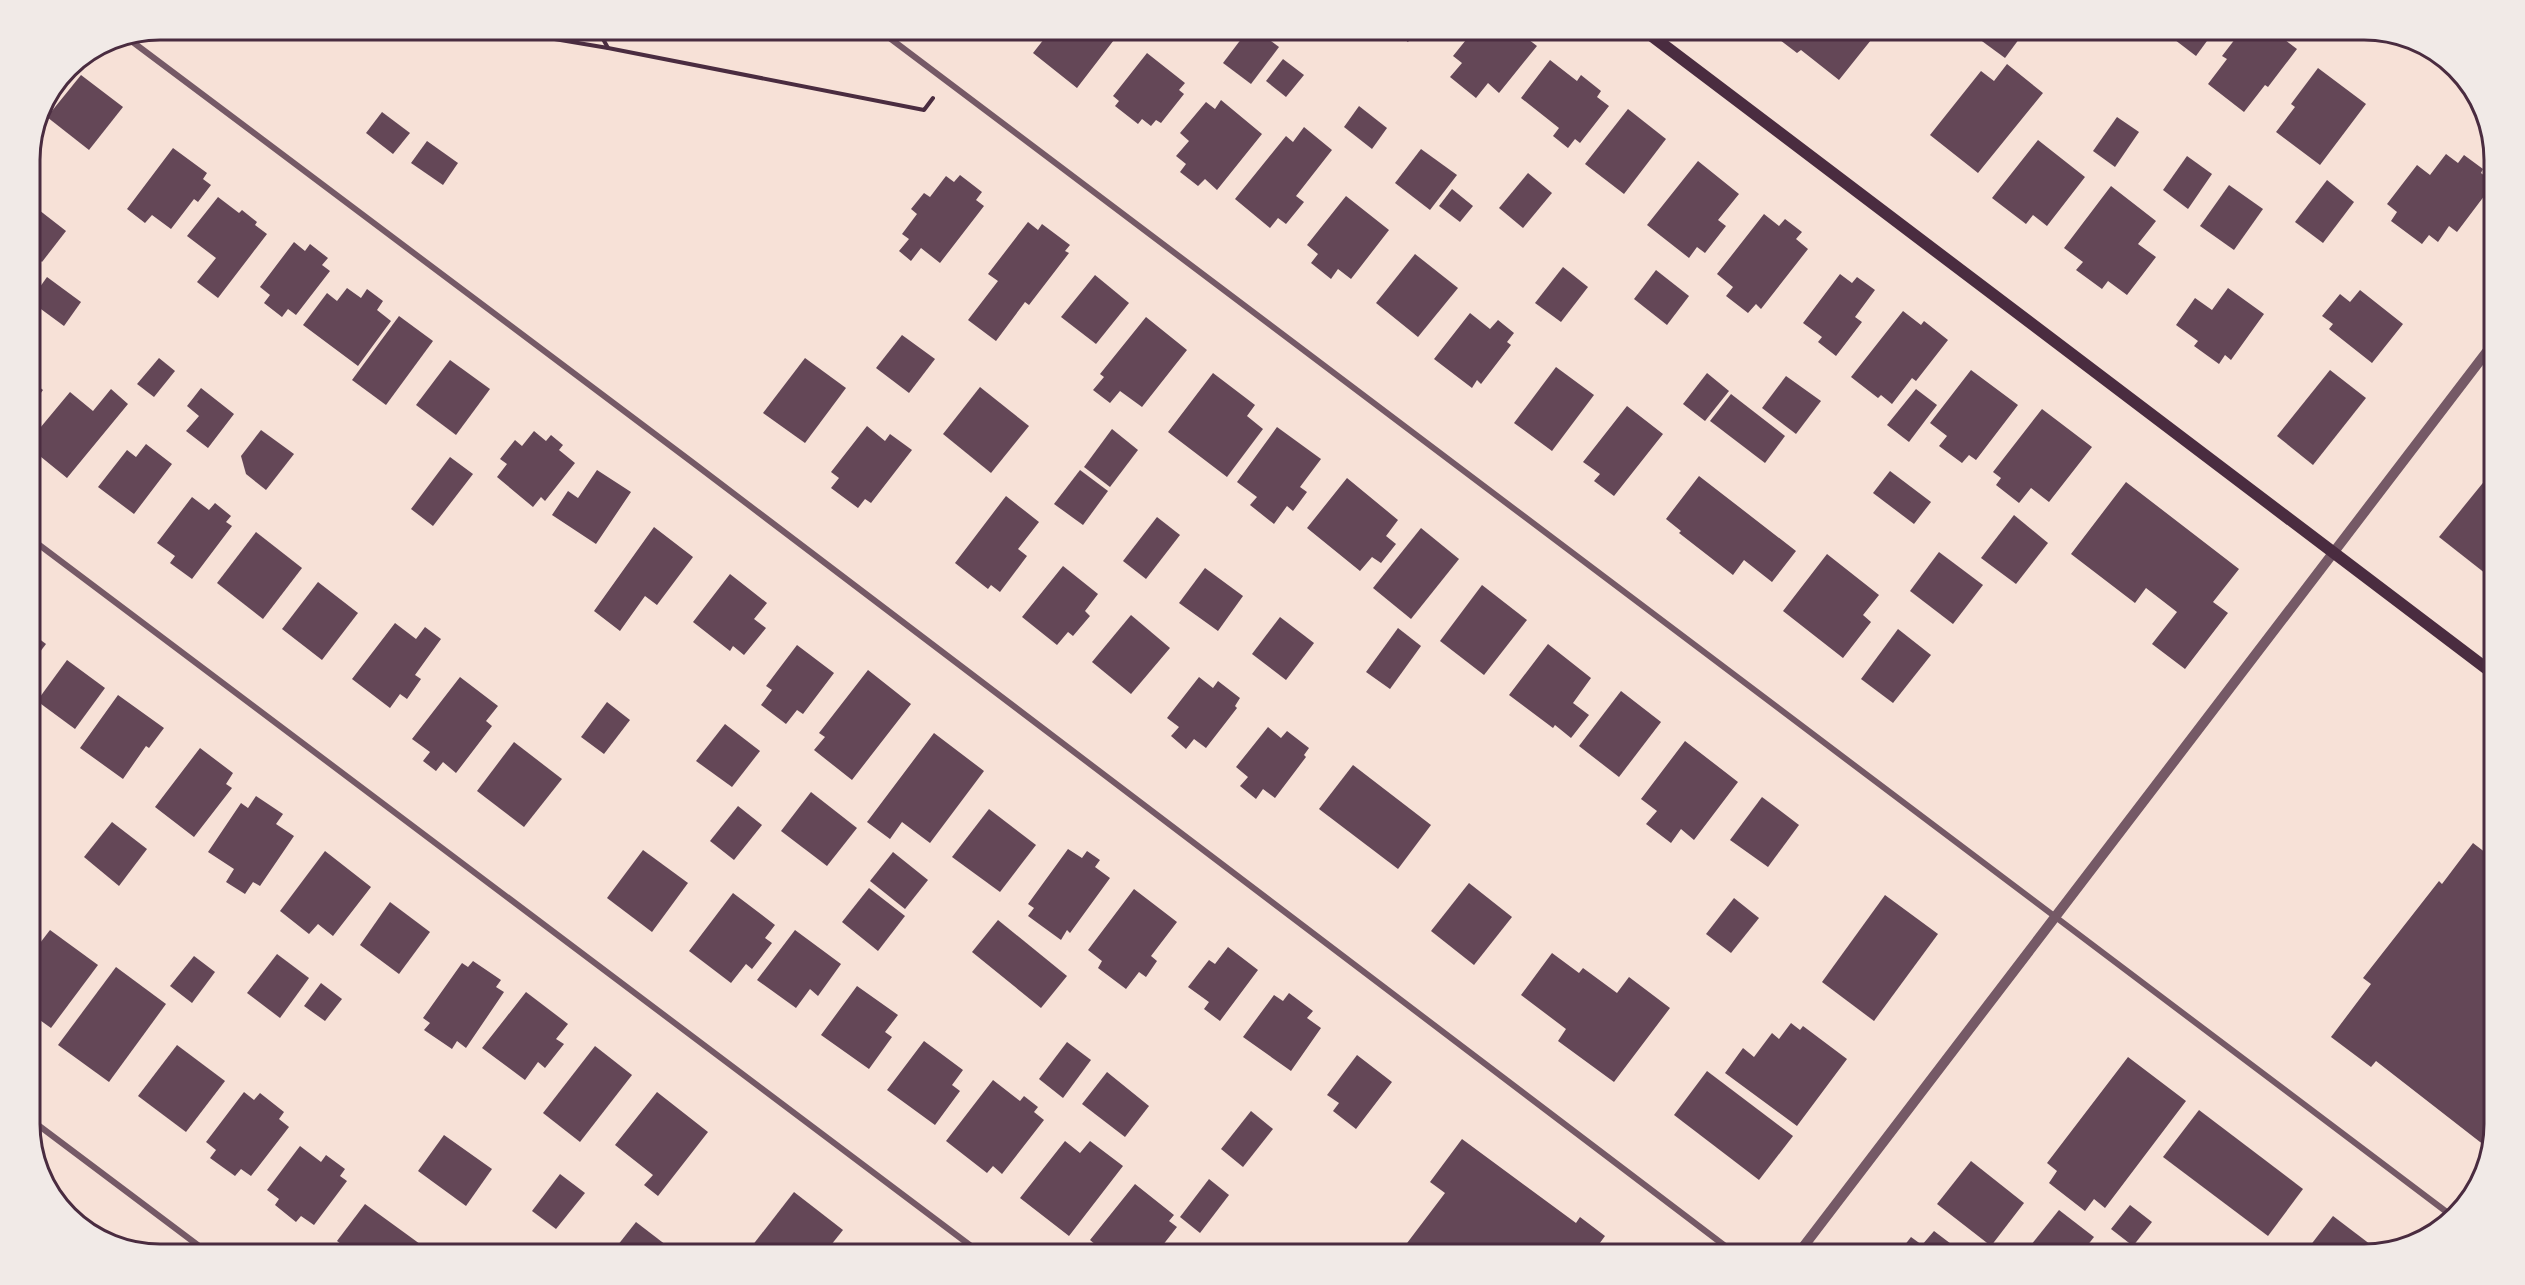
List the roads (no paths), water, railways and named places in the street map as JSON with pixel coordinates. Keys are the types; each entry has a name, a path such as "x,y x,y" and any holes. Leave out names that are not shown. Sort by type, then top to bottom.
{"main road":[{"path":"1657,40 2484,667"}],"street":[{"path":"892,40 2446,1212"},
{"path":"135,44 683,455 1723,1244"},
{"path":"1805,1244 2484,355"},
{"path":"41,546 968,1244"},
{"path":"41,1127 196,1244"}]}
